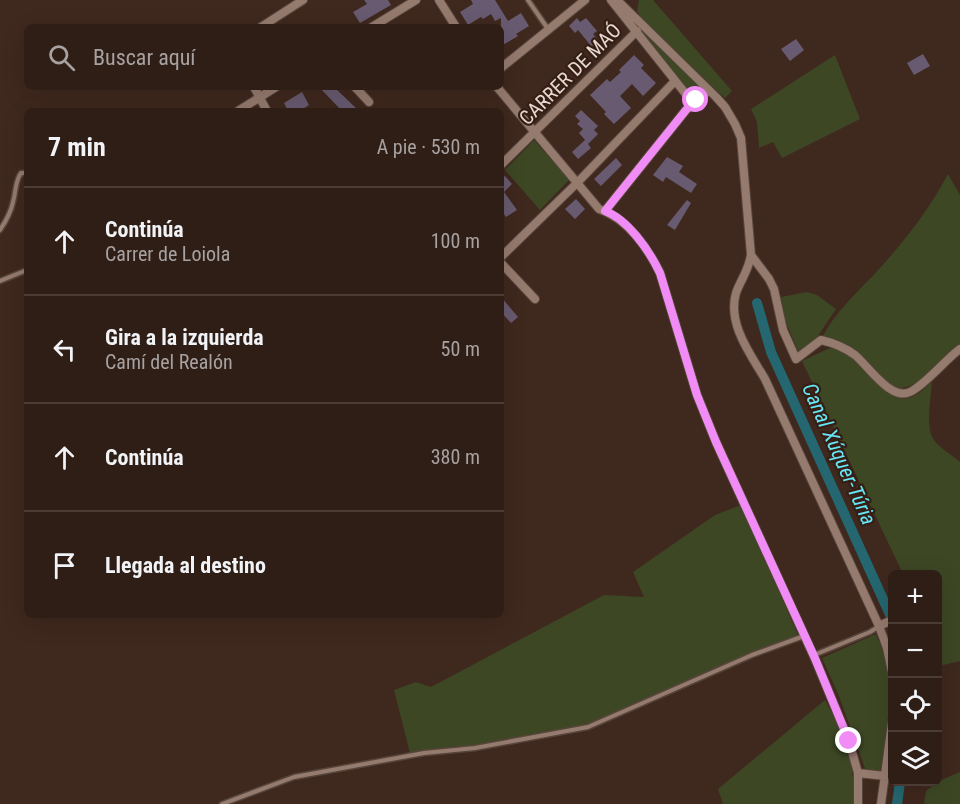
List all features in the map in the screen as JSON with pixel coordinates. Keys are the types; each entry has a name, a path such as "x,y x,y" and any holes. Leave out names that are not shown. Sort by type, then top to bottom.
{"street":[{"path":"266,24 303,0"},
{"path":"377,24 416,0"},
{"path":"439,0 454,24"},
{"path":"504,66 585,0"},
{"path":"611,0 693,103"},
{"path":"621,1 726,107 741,138 751,255 749,269 736,294 737,324 879,626 888,653"},
{"name":"CARRER DE MAÓ","path":"504,162 637,31"},
{"path":"504,254 577,183 675,81"},
{"path":"255,90 265,108"},
{"path":"243,108 271,90"},
{"path":"358,90 369,102"},
{"path":"500,90 599,209 625,224 651,254 660,273 697,395 716,442 814,656 849,741 858,773 858,804"},
{"path":"605,211 693,103 709,90"},
{"path":"751,255 774,289 781,323 796,359 821,340 835,343 855,355 894,392 903,394 913,391 960,349"},
{"path":"504,266 535,299"},
{"path":"879,626 888,622"},
{"path":"881,804 891,732"},
{"path":"858,773 885,776"}],"lane":[{"path":"528,0 548,29"},
{"path":"0,230 13,202 18,177 24,173"},
{"path":"0,281 24,271"},
{"path":"814,656 879,626"},
{"path":"222,804 294,777 424,753 475,748 588,727 752,655 804,636"}],"green space":[{"path":"639,0 653,0 732,91 725,98 650,30 637,11"},
{"path":"630,14 703,90 690,100"},
{"path":"835,55 860,119 782,158 773,142 759,148 757,122 751,109"},
{"path":"534,140 569,180 540,210 505,170"},
{"path":"948,174 960,195 960,344 922,379 914,384 896,388 842,342 830,338 820,342 839,312 909,234 934,199"},
{"path":"807,292 817,295 836,309 813,343 801,352 798,351 785,320 781,297"},
{"path":"832,347 852,358 881,386 900,398 916,395 932,382 929,412 931,435 939,446 960,462 960,661 942,665 942,570 901,570 802,361"},
{"path":"741,505 798,635 621,712 580,727 481,746 459,746 410,753 394,690 416,682 431,687 604,595 644,597 633,572 715,515"},
{"path":"876,634 888,668 887,730 880,773 866,771 839,696 822,658"},
{"path":"825,700 838,725 851,762 854,804 723,804 718,789"},
{"path":"960,772 960,804 924,804 926,791 932,786 942,786 942,780"}],"building":[{"path":"364,0 388,0 391,5 360,23 353,12 367,4"},
{"path":"471,0 495,0 508,21 521,13 529,26 504,44 504,24 501,24 501,18 495,21 491,14 467,24 460,12 473,4"},
{"path":"577,18 580,22 586,18 597,31 593,34 599,41 592,47 578,30 575,33 569,26"},
{"path":"796,39 804,50 790,61 781,49"},
{"path":"923,54 930,66 914,75 907,63"},
{"path":"634,55 644,65 641,68 656,83 643,96 632,84 620,96 631,108 614,124 590,95 607,79 610,82 621,72 619,70"},
{"path":"322,90 337,90 356,108 339,108"},
{"path":"302,92 309,105 304,108 286,108 284,103"},
{"path":"581,110 598,126 594,130 598,134 588,144 591,148 578,159 572,152 585,140 579,133 583,129 577,124 580,121 575,116"},
{"path":"667,157 683,166 679,172 697,184 691,193 666,177 663,182 653,175"},
{"path":"616,158 622,165 601,186 594,179"},
{"path":"504,177 512,184 504,192"},
{"path":"504,192 517,210 506,217 504,214"},
{"path":"576,199 585,209 575,219 565,209"},
{"path":"687,200 691,203 675,230 667,225"},
{"path":"504,301 518,317 511,323 504,315"}],"waterway":[{"name":"Canal Xúquer-Túria","path":"757,303 771,352 888,610"},
{"name":"Canal Xúquer-Túria","path":"897,804 899,786"}],"route":[{"path":"696,100 605,211 610,212 625,224 651,254 660,273 697,395 716,442 814,656 849,741"}]}
